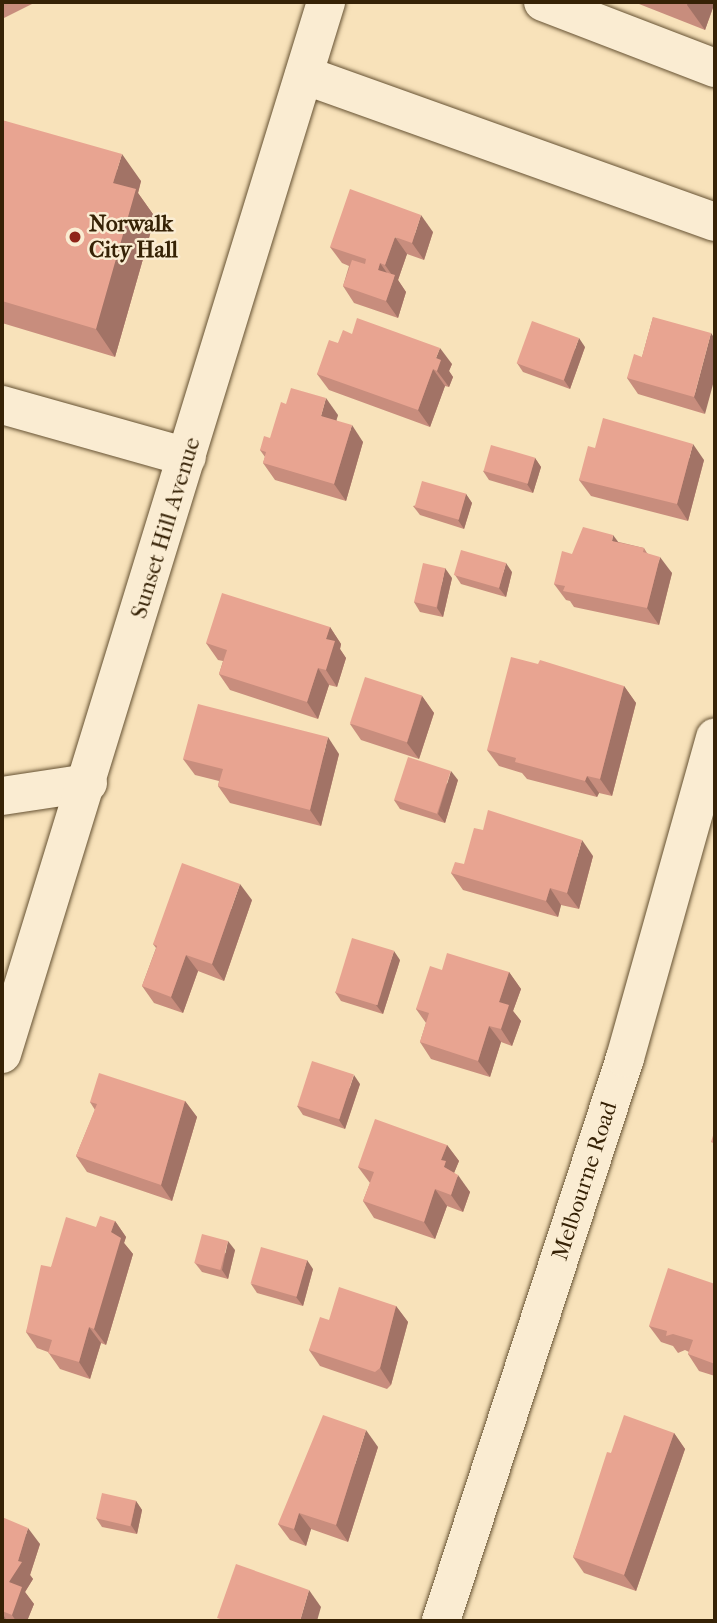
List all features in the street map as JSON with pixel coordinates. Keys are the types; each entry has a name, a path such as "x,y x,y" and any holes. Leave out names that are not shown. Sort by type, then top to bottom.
{"street":[{"name":"Sunset Hill Avenue","path":"2,1054 88,783 326,2"},
{"path":"543,2 715,68"},
{"path":"304,75 715,222"},
{"path":"2,405 187,457"},
{"name":"Melbourne Road","path":"441,1621 625,1058 715,737"},
{"path":"2,796 88,783"}],"building":[{"name":"Norwalk City Hall","path":"2,120 122,154 113,183 136,189 96,329 2,301"},
{"path":"350,189 421,215 412,243 395,237 385,265 380,263 378,270 395,275 386,301 343,286 352,260 365,264 366,259 330,247"},
{"path":"653,317 711,333 694,397 627,378 634,354 642,357"},
{"path":"357,318 440,348 436,358 441,360 437,371 433,369 418,410 317,374 329,340 338,343 343,330 352,334"},
{"path":"532,321 579,338 564,380 517,363"},
{"path":"291,388 326,398 321,416 352,425 334,484 263,463 266,452 260,450 264,436 270,438 281,402 286,404"},
{"path":"603,418 693,444 677,504 579,480 588,446 595,448"},
{"path":"491,445 535,458 528,484 484,471"},
{"path":"422,481 466,494 459,520 415,507"},
{"path":"583,527 613,535 612,541 644,548 643,552 660,557 647,608 563,591 565,586 554,584 562,551 572,554"},
{"path":"461,550 506,563 499,588 454,575"},
{"path":"423,563 445,568 436,607 414,602"},
{"path":"222,593 330,627 326,639 335,641 326,670 318,668 307,702 219,674 227,650 206,643"},
{"path":"511,657 538,664 540,660 624,686 600,779 587,776 585,781 515,762 516,758 487,750"},
{"path":"365,677 422,696 407,742 350,724"},
{"path":"198,704 328,737 310,810 218,786 223,769 183,759"},
{"path":"408,757 451,771 437,814 394,800"},
{"path":"488,810 582,840 567,893 550,888 546,901 451,873 455,862 464,864 474,828 483,830"},
{"path":"182,863 240,884 212,964 186,955 171,997 142,986 157,946 153,944"},
{"path":"352,938 394,951 377,1005 335,993"},
{"path":"447,953 509,972 499,1002 509,1005 501,1029 489,1026 478,1061 420,1042 429,1013 416,1009 430,966 442,970"},
{"path":"312,1061 354,1075 339,1119 297,1106"},
{"path":"99,1073 185,1101 161,1185 76,1156 97,1104 90,1102"},
{"path":"375,1119 447,1145 441,1160 446,1161 444,1167 458,1175 451,1195 435,1189 424,1222 363,1201 374,1172 358,1167"},
{"path":"100,1216 115,1221 111,1232 121,1238 94,1329 89,1327 79,1362 48,1353 52,1340 26,1332 41,1265 51,1267 66,1217 96,1227"},
{"path":"202,1234 228,1241 220,1270 194,1263"},
{"path":"261,1247 307,1260 297,1297 251,1284"},
{"path":"668,1268 715,1284 715,1364 688,1354 693,1340 673,1334 666,1336 667,1331 649,1326"},
{"path":"339,1287 396,1306 380,1368 375,1372 309,1350 320,1317 329,1320"},
{"path":"323,1415 366,1430 336,1525 299,1513 294,1529 278,1524"},
{"path":"624,1415 674,1433 624,1575 573,1557 607,1452 611,1453"},
{"path":"102,1493 136,1501 130,1526 96,1518"},
{"path":"2,1517 28,1528 18,1561 22,1562 9,1582 22,1587 12,1615 2,1611"},
{"path":"236,1564 309,1590 300,1621 227,1621 217,1618"}],"place":[{"name":"Norwalk City Hall","path":"75,237"}]}
